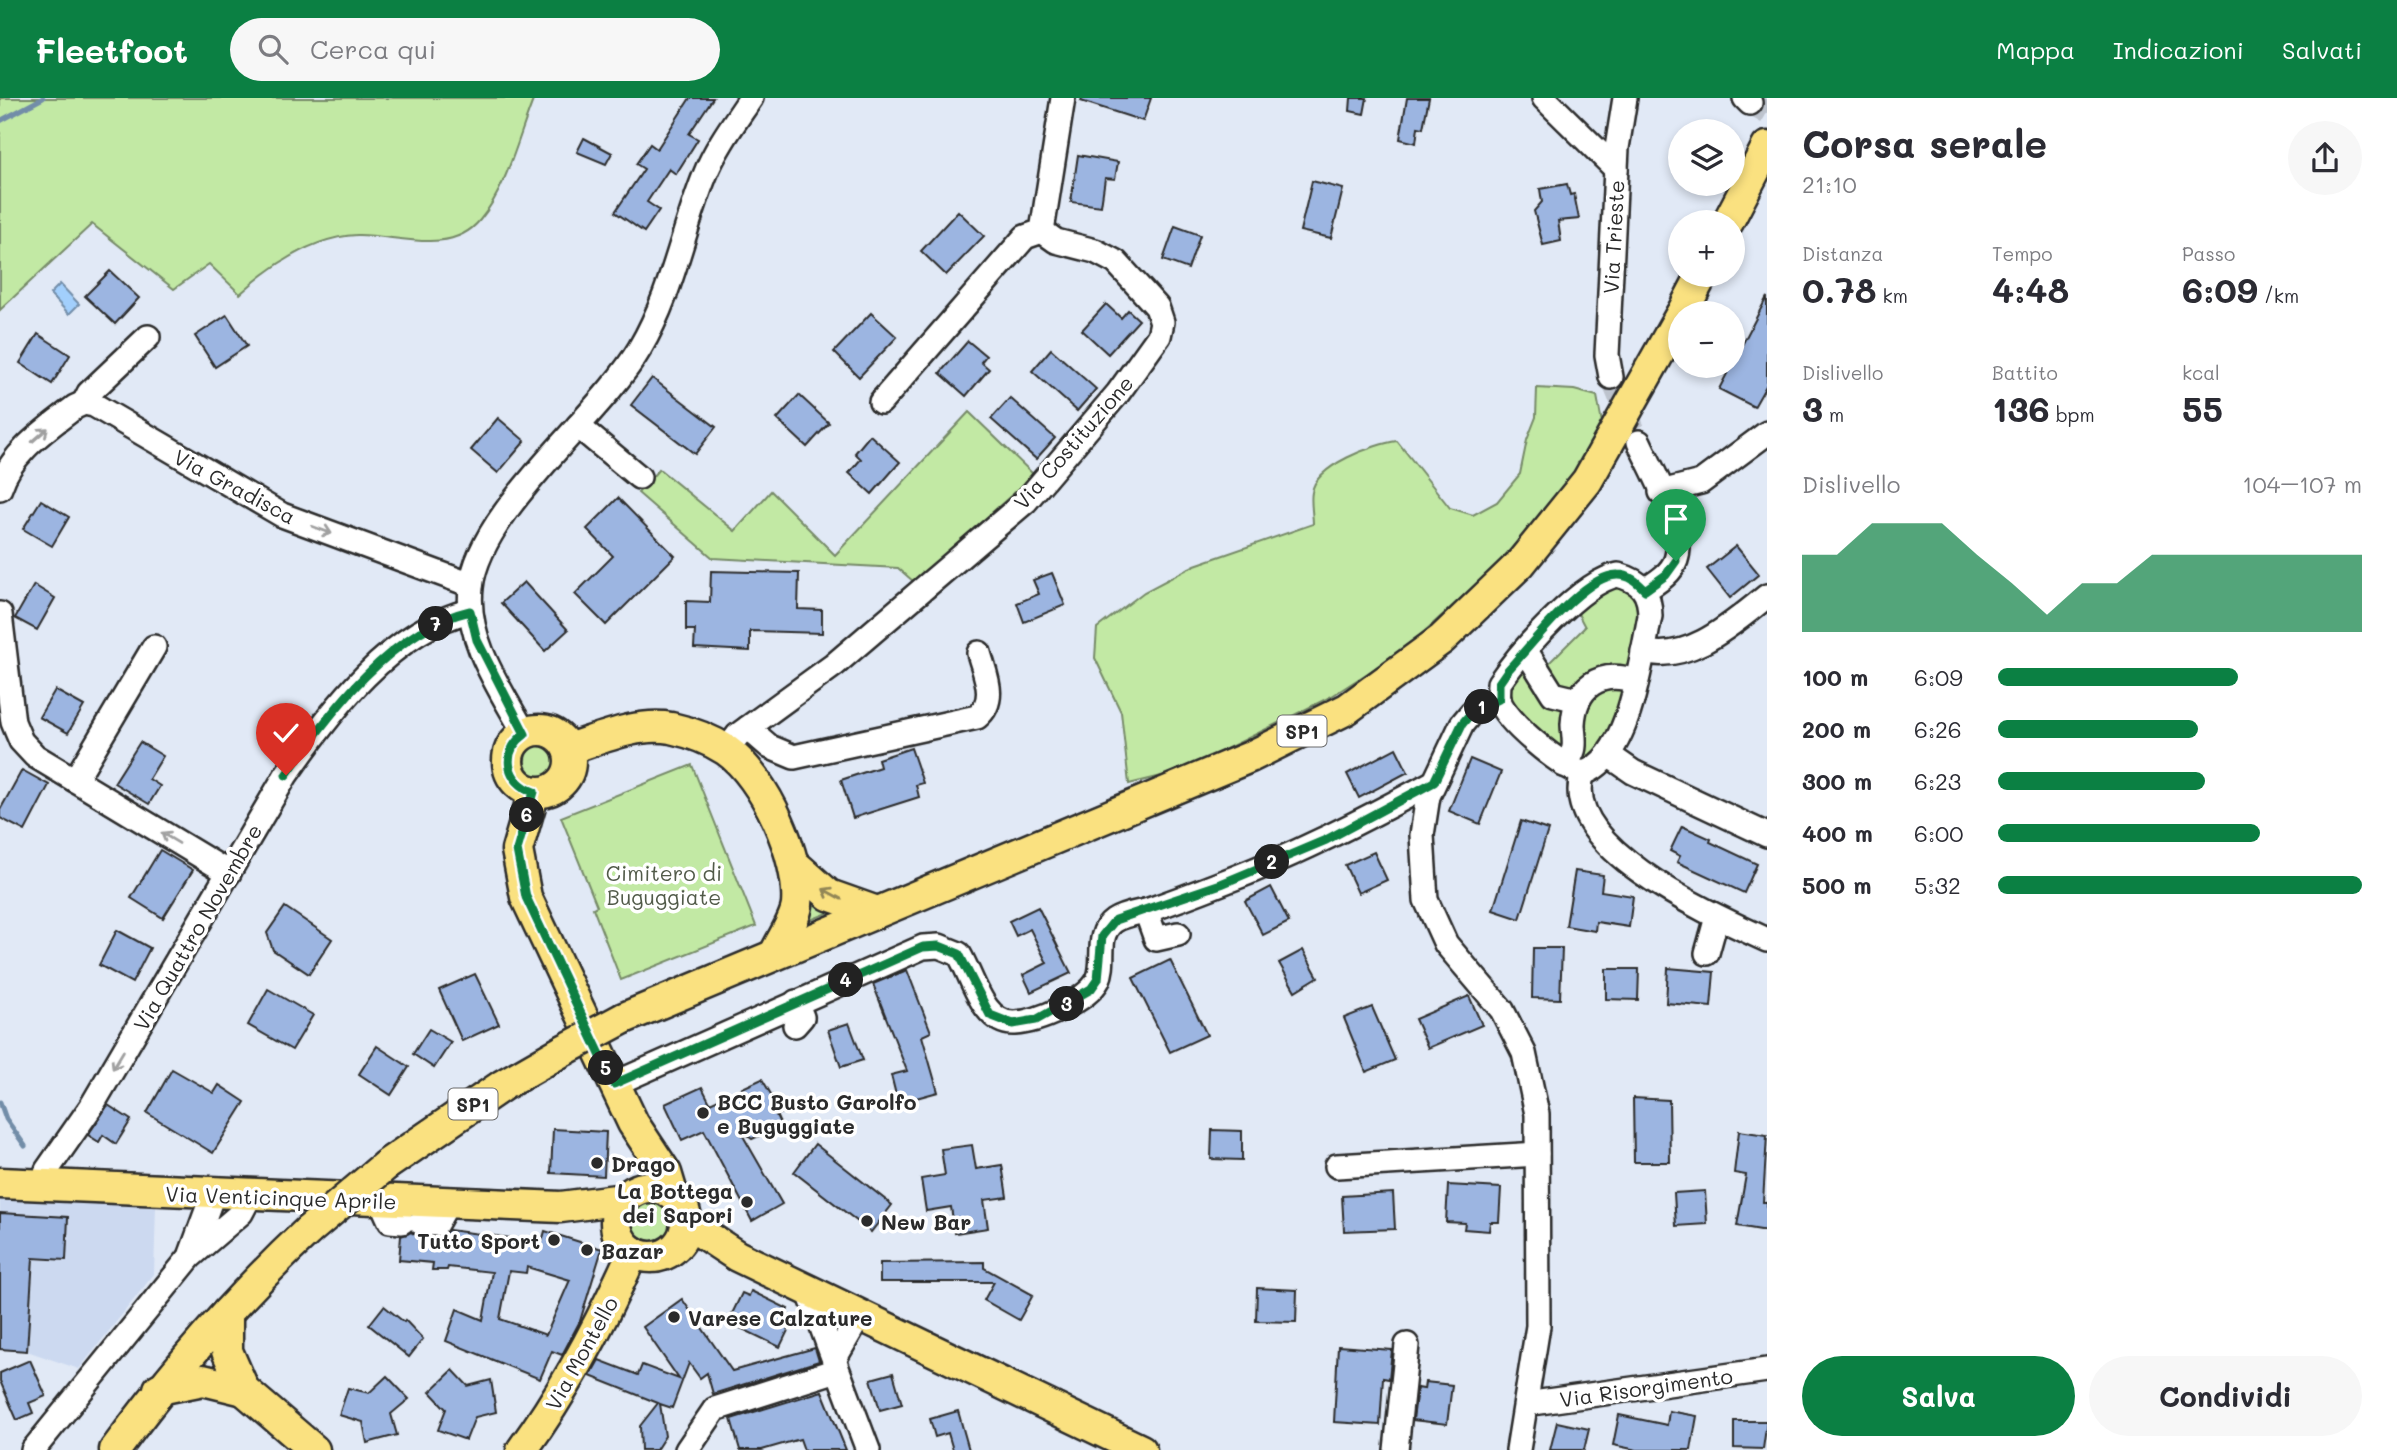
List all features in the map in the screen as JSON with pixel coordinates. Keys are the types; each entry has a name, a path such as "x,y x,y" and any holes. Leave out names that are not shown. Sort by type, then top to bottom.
{"main road":[{"path":"1734,210 1767,147"},
{"name":"SP1","path":"115,1450 159,1389 266,1270 386,1165 503,1085 624,1018 1250,757 1347,709 1442,639 1520,564 1587,481 1668,338"},
{"path":"568,749 638,728 670,728 699,737 726,751 751,775 771,808 794,864 797,908 775,954"},
{"path":"545,731 562,740 568,749 570,767 561,784 544,792 534,792 517,783 509,766 512,747 525,734 545,731"},
{"path":"534,792 517,850 526,897 633,1123 666,1173 672,1193"},
{"path":"794,864 829,895 877,912"},
{"path":"633,1123 638,1176 617,1217 626,1244 651,1257 669,1252 737,1256"},
{"name":"Via Venticinque Aprile","path":"0,1183 250,1196 561,1207 626,1197"},
{"path":"626,1197 650,1186 672,1193 680,1201 687,1223 737,1256 1140,1450"},
{"name":"Via Venticinque Aprile","path":"561,1207 626,1244"},
{"path":"669,1252 678,1245 687,1223"},
{"name":"Via Montello","path":"522,1450 548,1412 615,1291 626,1244"},
{"path":"227,1313 227,1351 244,1390 314,1450"},
{"path":"159,1389 203,1380 244,1390"}],"street":[{"path":"525,734 477,640 470,611 471,585 494,529 515,500 579,426 644,341 659,313 706,173 751,98"},
{"path":"881,402 1025,237 1042,231 1063,98"},
{"path":"1544,98 1616,169"},
{"name":"Via Trieste","path":"1611,377 1607,355 1616,169 1625,98"},
{"name":"Via Costituzione","path":"726,751 748,729 834,665 1026,501 1118,393 1159,336 1162,322 1157,307 1115,262 1095,251 1056,241 1042,231"},
{"path":"0,488 12,464 23,450 75,407 84,403 89,393 148,337"},
{"name":"Via Gradisca","path":"84,403 94,405 282,515 471,585"},
{"path":"579,426 639,477"},
{"path":"1661,492 1701,482 1767,433"},
{"path":"1639,442 1661,492 1679,545 1676,561 1666,575 1645,590"},
{"path":"1618,575 1634,579 1645,590 1650,602 1650,615 1643,651 1622,732 1610,756 1594,770 1573,769 1506,714 1499,699 1499,683 1526,651 1581,593 1605,577 1618,575"},
{"path":"1643,651 1671,652 1692,647 1734,622 1767,596"},
{"name":"Via Quattro Novembre","path":"43,1186 47,1170 90,1107 293,765 320,727 364,678 413,637 450,616 470,611"},
{"path":"0,614 13,722 21,741 35,756 229,873"},
{"path":"75,780 154,647"},
{"path":"1526,651 1553,694 1578,700"},
{"path":"748,729 770,747 794,757 977,717 986,710 990,698 979,653"},
{"path":"1635,681 1611,675 1601,677 1578,700 1573,722 1573,769 1577,797 1587,816 1612,848 1644,874 1681,900 1767,940"},
{"path":"1499,699 1472,712 1462,724 1428,796 1422,835 1426,900 1446,944 1502,1010 1524,1054 1537,1114 1538,1326 1518,1450"},
{"path":"1610,756 1633,772 1767,835"},
{"path":"614,1084 666,1067 742,1033 795,1014 923,947 951,949 959,954 990,1015 1013,1024 1036,1020 1091,989 1098,979 1102,936 1115,920 1146,911 1326,840 1434,782"},
{"path":"1146,911 1156,939 1178,934"},
{"path":"1707,953 1717,917"},
{"path":"1336,1166 1537,1154"},
{"path":"190,1257 213,1194"},
{"path":"33,1450 190,1257 241,1213 250,1196"},
{"path":"381,1201 390,1221 436,1224 448,1203"},
{"path":"808,1290 868,1450"},
{"path":"687,1450 715,1409 835,1365 860,1315"},
{"path":"1396,1450 1407,1345"},
{"name":"Via Risorgimento","path":"1526,1404 1767,1370"}],"shaded area":[{"path":"0,1199 156,1206 154,1274 79,1369 27,1351 0,1349"}],"green space":[{"path":"0,98 534,98 498,193 480,220 468,231 453,238 422,241 357,235 324,241 279,263 240,294 209,264 174,289 92,224 0,310"},
{"path":"1537,388 1574,390 1597,396 1602,423 1569,484 1492,570 1405,649 1332,696 1182,771 1129,784 1121,712 1095,658 1097,628 1144,592 1195,565 1313,524 1311,496 1316,482 1335,465 1375,446 1397,441 1450,508 1473,515 1497,502 1520,474 1527,440 1536,417"},
{"path":"969,412 1034,475 914,582 898,568 713,558 638,493 659,469 735,531 771,491 835,555"},
{"path":"1606,587 1627,587 1637,595 1644,615 1615,728 1591,759 1572,762 1514,708 1509,685 1532,654 1543,669 1585,627 1575,608"},
{"path":"541,745 552,750 557,761 552,772 541,777 530,772 525,761 530,750"},
{"name":"Cimitero di Buguggiate","path":"692,765 756,926 621,980 593,908 597,906 561,817"},
{"path":"807,891 833,911 803,923"},
{"path":"652,1200 667,1207 674,1222 667,1237 652,1244 637,1237 630,1222 637,1207"}],"water":[{"path":"60,284 79,304 69,314 50,294"}],"building":[{"path":"690,98 713,98 689,134 698,139 676,174 669,169 647,202 659,210 644,232 615,212 644,169 636,164 650,144 657,149"},
{"path":"1082,98 1151,98 1143,121 1081,101"},
{"path":"1351,98 1367,98 1364,114 1350,111"},
{"path":"1407,98 1429,98 1423,128 1418,127 1416,143 1400,139"},
{"path":"584,138 612,153 606,164 577,152"},
{"path":"1078,155 1118,162 1115,179 1105,178 1101,206 1071,202"},
{"path":"1312,181 1343,189 1331,238 1300,231"},
{"path":"1567,184 1570,195 1574,194 1579,219 1558,221 1561,241 1543,245 1534,211 1542,202 1540,189"},
{"path":"958,211 984,236 946,275 921,251"},
{"path":"1175,226 1200,235 1188,269 1163,260"},
{"path":"110,271 139,298 115,324 85,296"},
{"path":"1767,297 1767,384 1754,407 1719,389 1725,378 1745,378 1745,339"},
{"path":"1106,304 1121,318 1128,310 1139,320 1108,354 1082,330"},
{"path":"871,313 897,337 859,377 834,352"},
{"path":"227,315 247,346 215,367 195,336"},
{"path":"38,334 70,355 52,384 20,363"},
{"path":"968,341 986,356 981,362 989,369 966,396 940,373"},
{"path":"1051,349 1096,389 1077,411 1032,371"},
{"path":"652,378 716,427 695,454 631,405"},
{"path":"799,395 829,423 807,447 777,419"},
{"path":"1010,398 1055,438 1036,459 991,419"},
{"path":"498,418 525,441 498,473 471,450"},
{"path":"870,435 900,462 872,494 849,473 861,459 855,453"},
{"path":"618,498 675,556 606,625 575,594 613,556 587,529"},
{"path":"41,500 69,517 52,546 23,529"},
{"path":"1736,546 1759,574 1730,598 1707,569"},
{"path":"711,571 799,573 798,609 822,610 822,633 750,631 750,651 694,648 695,630 686,630 686,601 710,602"},
{"path":"1052,573 1065,605 1024,622 1017,603 1039,594 1033,580"},
{"path":"524,582 568,630 545,651 501,603"},
{"path":"34,585 55,598 37,630 15,618"},
{"path":"55,690 84,706 68,733 39,717"},
{"path":"140,742 163,756 149,779 160,786 149,804 114,783"},
{"path":"911,748 923,783 916,785 919,797 853,818 841,780 880,767 878,759"},
{"path":"1396,748 1408,772 1359,798 1347,774"},
{"path":"1470,759 1501,772 1480,824 1449,811"},
{"path":"22,770 49,785 25,831 0,818 0,810"},
{"path":"1521,821 1548,830 1520,919 1493,910"},
{"path":"1682,826 1757,864 1744,893 1677,862 1680,856 1670,851"},
{"path":"160,850 193,870 163,918 131,898"},
{"path":"1374,852 1387,880 1358,893 1345,865"},
{"path":"1575,871 1603,875 1601,891 1633,896 1629,927 1596,922 1595,931 1566,926"},
{"path":"1271,887 1289,922 1263,935 1245,901"},
{"path":"285,907 332,939 309,974 273,950 267,933"},
{"path":"1038,907 1071,973 1031,992 1023,975 1047,963 1030,929 1016,936 1009,921"},
{"path":"117,930 150,948 132,983 99,965"},
{"path":"1533,948 1562,948 1560,999 1532,998"},
{"path":"1303,950 1318,977 1295,991 1279,963"},
{"path":"1170,960 1207,1035 1170,1052 1133,978"},
{"path":"1668,968 1714,972 1711,1007 1666,1003"},
{"path":"1606,969 1639,969 1638,1000 1606,999"},
{"path":"907,970 931,1032 922,1036 938,1092 898,1103 891,1075 907,1071 873,984"},
{"path":"475,974 499,1024 462,1041 439,990"},
{"path":"268,989 313,1015 292,1050 248,1025"},
{"path":"1469,996 1482,1025 1428,1048 1415,1019"},
{"path":"1372,1007 1395,1060 1366,1072 1344,1018"},
{"path":"849,1023 863,1060 841,1067 828,1030"},
{"path":"429,1029 451,1042 434,1068 413,1054"},
{"path":"377,1046 409,1067 391,1095 359,1074"},
{"path":"172,1069 214,1093 219,1085 245,1102 213,1153 147,1113"},
{"path":"762,1079 782,1113 776,1115 781,1126 752,1139 739,1129 782,1204 752,1221 704,1130 682,1140 665,1104 702,1087 710,1103"},
{"path":"1633,1098 1669,1100 1670,1162 1634,1162"},
{"path":"108,1105 131,1120 116,1144 103,1135 99,1142 88,1135"},
{"path":"553,1129 606,1132 604,1176 551,1173"},
{"path":"1212,1130 1242,1131 1242,1160 1211,1159"},
{"path":"1739,1131 1767,1135 1763,1202 1767,1202 1767,1231 1737,1226 1746,1175 1734,1173"},
{"path":"815,1144 892,1205 871,1232 794,1172"},
{"path":"972,1145 976,1169 1002,1165 1007,1197 984,1200 988,1228 955,1233 951,1207 926,1211 921,1179 945,1175 941,1149"},
{"path":"1448,1185 1501,1188 1499,1222 1490,1222 1489,1231 1464,1229 1465,1223 1446,1222"},
{"path":"1705,1191 1707,1224 1676,1226 1674,1193"},
{"path":"1393,1193 1395,1229 1344,1231 1342,1196"},
{"path":"0,1213 68,1217 66,1260 33,1258 27,1351 0,1349"},
{"path":"449,1230 542,1242 545,1231 602,1249 580,1321 562,1355 552,1351 540,1379 446,1341 457,1309 483,1320 492,1272 448,1267 447,1270 432,1270 433,1263 399,1260 401,1236 411,1232 419,1237 436,1238","holes":["527,1267 570,1280 546,1335 500,1319 509,1271 526,1273"]},
{"path":"984,1262 984,1268 1033,1295 1019,1320 984,1300 994,1282 880,1282 880,1263"},
{"path":"1257,1288 1297,1290 1296,1322 1256,1321"},
{"path":"751,1291 788,1309 786,1314 794,1318 780,1347 728,1322 742,1293 749,1296"},
{"path":"682,1299 732,1371 815,1348 819,1361 713,1394 707,1373 700,1378 689,1363 672,1408 660,1404 665,1436 656,1450 641,1450 640,1426 658,1403 590,1376 599,1360 638,1375 642,1365 679,1379 643,1327"},
{"path":"384,1306 404,1322 405,1320 423,1339 409,1357 369,1325"},
{"path":"1338,1346 1392,1350 1389,1379 1383,1378 1380,1425 1334,1422"},
{"path":"30,1360 46,1396 29,1403 33,1413 17,1420 0,1381 0,1373"},
{"path":"453,1370 468,1386 491,1380 496,1412 475,1417 466,1440 438,1430 446,1409 430,1392"},
{"path":"893,1373 902,1404 880,1410 871,1379"},
{"path":"387,1376 409,1399 391,1414 397,1435 367,1443 363,1422 339,1415 348,1388 369,1393"},
{"path":"1425,1382 1452,1385 1447,1424 1413,1420 1417,1388 1424,1389"},
{"path":"822,1391 846,1450 804,1450 800,1439 762,1450 740,1450 731,1419"},
{"path":"958,1411 969,1450 953,1450 948,1433 935,1437 930,1419"},
{"path":"1669,1411 1697,1416 1691,1450 1637,1450 1613,1445 1619,1415 1667,1425"},
{"path":"1734,1421 1767,1421 1763,1449 1734,1448"},
{"path":"1557,1422 1589,1429 1584,1450 1550,1450"}],"waterway":[{"path":"0,121 43,98"},
{"path":"0,1102 6,1119 25,1146"}],"tunnel":[{"path":"1750,103 1767,113"},
{"path":"1611,377 1639,442"}],"place":[{"name":"BCC Busto Garolfo e Buguggiate","path":"703,1113"},
{"name":"Drago","path":"597,1163"},
{"name":"La Bottega dei Sapori","path":"747,1202"},
{"name":"New Bar","path":"867,1221"},
{"name":"Tutto Sport","path":"554,1240"},
{"name":"Bazar","path":"587,1250"},
{"name":"Varese Calzature","path":"674,1317"}],"route":[{"path":"286,775 320,727 364,678 413,637 450,616 470,611 477,640 525,734 517,739 512,747 509,766 517,783 534,792 517,850 526,897 614,1084 923,947 939,946 959,954 990,1015 1013,1024 1036,1020 1079,999 1091,989 1098,979 1102,936 1115,920 1221,884 1326,840 1434,782 1462,724 1472,712 1499,699 1499,683 1508,670 1581,593 1605,577 1618,575 1634,579 1645,590 1666,575 1676,561"}]}
